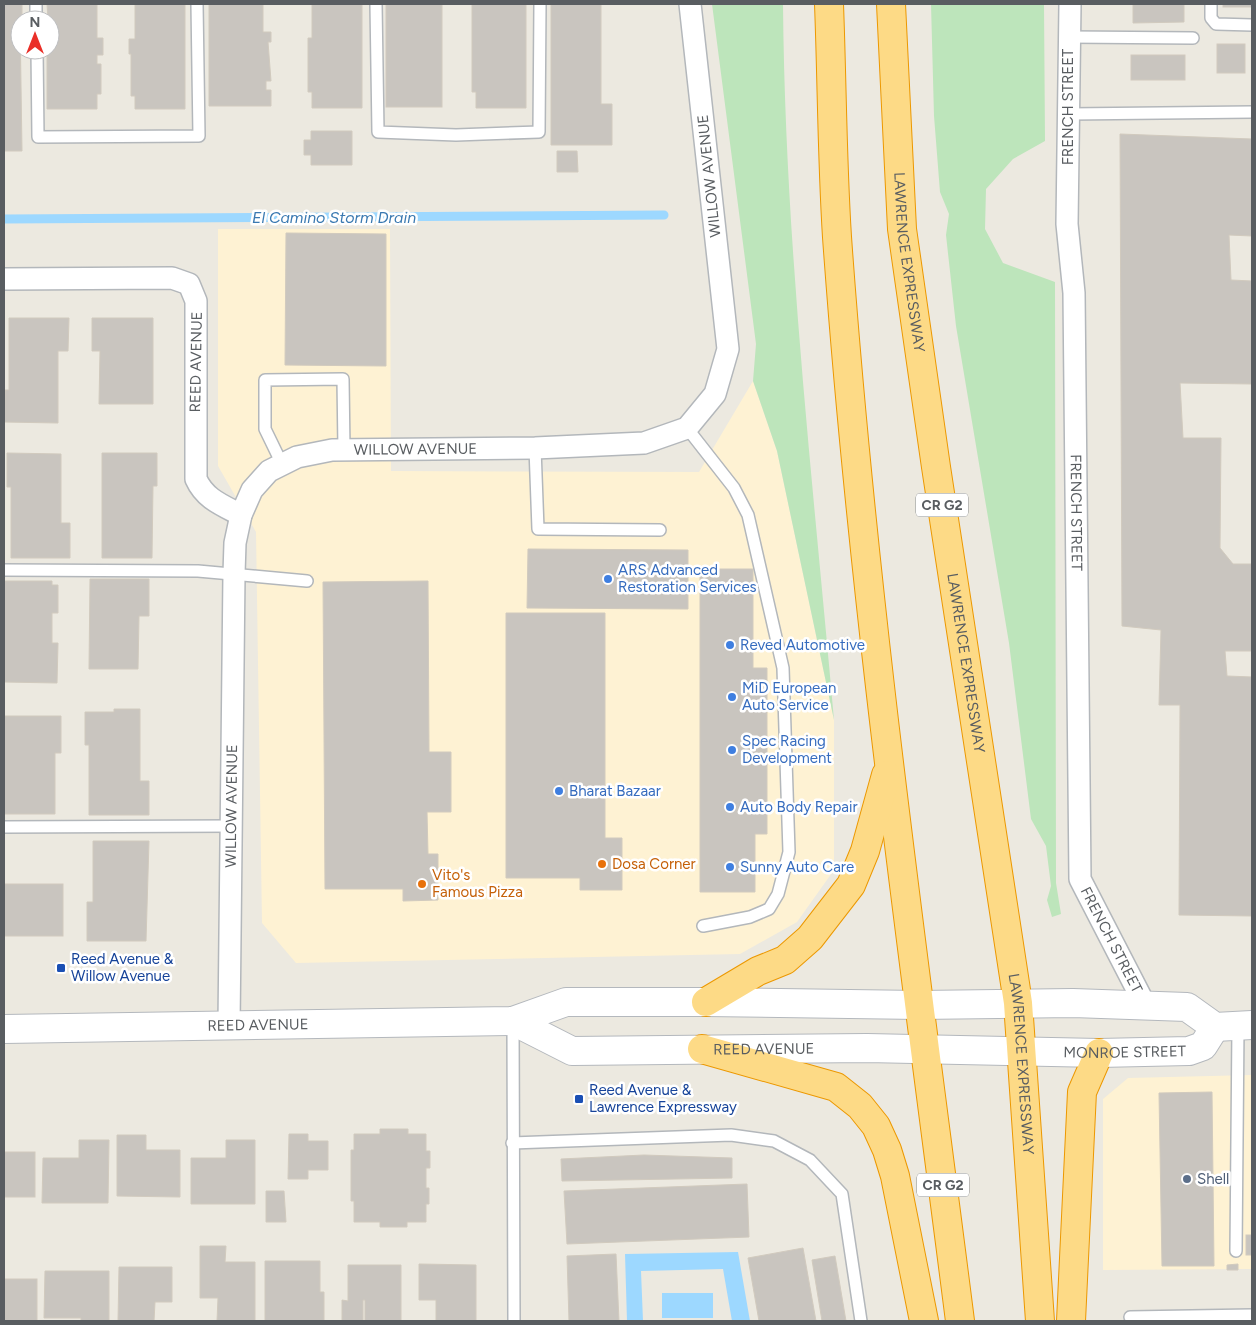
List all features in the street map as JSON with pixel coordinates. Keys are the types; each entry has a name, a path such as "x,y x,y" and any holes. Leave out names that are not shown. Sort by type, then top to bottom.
{"highway":[{"name":"CR G2","path":"830,4 837,233 858,485 919,1005 960,1321"},
{"name":"LAWRENCE EXPRESSWAY","path":"891,4 902,229 1018,1003 1040,1321"},
{"path":"706,1002 758,971 785,960 810,938 831,912 851,885 862,859 890,761"},
{"path":"702,1049 836,1087 860,1106 876,1126 887,1150 895,1176 924,1321"},
{"path":"1071,1321 1082,1092 1099,1052"}],"main road":[{"name":"REED AVENUE","path":"4,1029 513,1021 566,1002 919,1005 1018,1003"},
{"path":"1018,1003 1187,1006 1235,1026"},
{"name":"REED AVENUE","path":"513,1021 572,1051 702,1049 1022,1051"},
{"name":"MONROE STREET","path":"1022,1051 1189,1051 1203,1046 1235,1026"}],"street":[{"name":"WILLOW AVENUE","path":"229,1025 234,574 235,543 241,514 252,490 269,471 297,457 344,450 535,448 644,443 687,428 715,394 728,349 690,4"},
{"name":"FRENCH STREET","path":"1070,4 1067,224 1074,293 1080,879 1145,1005"},
{"name":"REED AVENUE","path":"4,279 172,278 189,284 196,301 196,478 208,498 241,514"}],"lane":[{"path":"37,60 38,137 199,136 197,4"},
{"path":"376,4 378,132 456,135 539,132 540,4"},
{"path":"1211,4 1211,18 1216,24 1252,25"},
{"path":"1069,37 1193,38"},
{"path":"1070,114 1252,112"},
{"path":"282,464 265,429 265,380 343,379 344,450"},
{"path":"687,428 734,488 748,515 783,668 789,852 778,894 769,909 750,917 703,926"},
{"path":"535,448 538,529 660,530"},
{"path":"4,570 198,570 307,581"},
{"path":"4,826 231,826"},
{"path":"513,1021 514,1321"},
{"path":"1235,1026 1236,1251"},
{"path":"512,1143 731,1136 774,1141 810,1160 842,1194 861,1321"},
{"path":"1130,1317 1252,1315"}],"shaded area":[{"path":"218,229 390,229 391,471 699,472 753,381 777,451 834,720 834,870 797,922 740,954 296,963 262,923 256,532 218,466"},
{"path":"1252,1075 1252,1269 1103,1270 1103,1099 1128,1078"}],"green space":[{"path":"712,4 783,4 785,94 794,273 834,720 777,451 753,381 756,344"},
{"path":"931,4 1044,4 1045,141 1013,159 986,189 985,229 1003,263 1055,282 1056,883 1061,914 1052,917 1047,900 1051,886 1046,846 1031,819 1009,643 956,326 946,235 949,214 940,192 934,116"}],"water":[{"path":"738,1252 750,1321 732,1321 723,1269 641,1271 643,1321 627,1321 625,1254"},
{"path":"662,1293 713,1293 713,1318 662,1318"}],"building":[{"path":"4,4 22,4 22,10 10,10 10,60 21,60 22,151 4,151"},
{"path":"47,4 97,4 97,38 103,38 103,55 97,55 97,64 101,64 101,94 97,94 97,109 47,109 47,60 60,60 60,10 47,10"},
{"path":"135,4 185,4 185,109 135,109 135,96 131,96 129,39 135,39"},
{"path":"209,4 263,4 263,32 271,32 271,42 268,42 271,81 266,81 266,90 271,90 271,106 209,106"},
{"path":"312,4 362,4 362,108 312,108 312,92 308,92 308,38 312,38"},
{"path":"386,4 442,4 442,107 386,107"},
{"path":"472,4 526,4 526,108 476,108 476,92 472,92"},
{"path":"551,4 601,4 601,104 612,104 612,145 551,145"},
{"path":"1133,4 1184,4 1184,22 1133,23"},
{"path":"1223,4 1252,4 1252,7 1223,7"},
{"path":"1217,44 1245,44 1245,73 1217,73"},
{"path":"1131,55 1185,55 1185,80 1131,80"},
{"path":"311,131 352,131 352,165 311,165 311,155 304,155 304,140 311,140"},
{"path":"1120,134 1252,139 1252,236 1229,235 1231,280 1252,281 1252,384 1180,383 1183,438 1221,438 1220,548 1233,564 1252,564 1252,651 1225,651 1227,676 1252,677 1252,916 1179,915 1180,705 1159,705 1161,630 1122,626"},
{"path":"557,151 577,151 578,172 557,172"},
{"path":"286,233 386,234 386,366 285,365"},
{"path":"9,318 69,318 68,351 58,351 58,423 4,422 5,390 9,390"},
{"path":"92,318 153,318 153,404 99,404 100,351 92,351"},
{"path":"7,453 61,454 61,523 70,523 70,558 11,558 11,487 7,487"},
{"path":"102,453 157,453 157,486 153,486 152,558 102,558"},
{"name":"ARS Advanced Restoration Services","path":"528,549 688,550 688,609 527,608"},
{"path":"700,569 753,569 753,668 767,668 767,834 755,834 755,892 700,892"},
{"path":"90,579 149,579 149,616 139,616 138,669 89,669"},
{"path":"4,581 52,581 52,585 58,585 58,613 52,613 52,643 58,643 57,683 4,682"},
{"path":"428,581 429,752 451,752 451,812 427,812 428,854 438,854 438,900 403,901 403,889 325,889 323,582"},
{"path":"506,613 605,613 605,838 622,838 622,890 580,890 580,878 506,878"},
{"path":"114,709 140,709 140,781 149,781 149,815 89,815 89,745 85,745 85,712 114,712"},
{"path":"4,716 61,716 61,753 55,753 55,814 4,814"},
{"path":"93,841 149,841 146,941 87,941 87,902 93,902"},
{"path":"4,884 63,884 63,936 4,936"},
{"name":"Shell","path":"1212,1092 1214,1266 1162,1266 1159,1093"},
{"path":"380,1129 408,1129 408,1134 426,1134 426,1151 430,1151 430,1168 426,1168 426,1188 429,1188 429,1204 426,1204 426,1222 407,1222 407,1227 380,1227 380,1222 354,1222 354,1201 351,1201 351,1150 354,1150 354,1134 380,1134"},
{"path":"289,1134 308,1134 308,1141 328,1141 328,1170 308,1170 308,1179 288,1179"},
{"path":"117,1135 146,1135 146,1150 180,1150 180,1197 117,1196"},
{"path":"79,1140 109,1140 108,1203 42,1203 43,1158 79,1158"},
{"path":"226,1140 255,1140 255,1204 191,1204 191,1158 226,1158"},
{"path":"4,1152 35,1152 35,1197 4,1197"},
{"path":"644,1155 732,1158 732,1178 562,1181 561,1159"},
{"path":"747,1184 749,1237 567,1244 564,1191"},
{"path":"266,1191 284,1191 286,1222 266,1222"},
{"path":"1246,1235 1252,1235 1252,1255 1246,1255"},
{"path":"200,1246 226,1246 225,1262 255,1262 255,1321 217,1321 218,1298 200,1298"},
{"path":"803,1248 816,1321 759,1321 748,1258"},
{"path":"616,1254 619,1321 569,1321 567,1256"},
{"path":"835,1256 846,1321 822,1321 812,1260"},
{"path":"265,1261 320,1261 320,1292 324,1292 324,1321 265,1321"},
{"path":"419,1264 476,1265 476,1321 436,1321 436,1300 419,1300"},
{"path":"1238,1264 1238,1270 1227,1270 1227,1265"},
{"path":"348,1265 401,1265 401,1321 365,1321 365,1300 363,1300 363,1321 342,1321 342,1300 348,1301"},
{"path":"119,1267 172,1267 172,1302 155,1302 154,1321 118,1321"},
{"path":"45,1271 109,1271 109,1321 81,1321 81,1318 44,1318"},
{"path":"4,1279 37,1279 37,1321 4,1321"}],"waterway":[{"name":"El Camino Storm Drain","path":"4,219 664,215"}],"place":[{"name":"ARS Advanced Restoration Services","path":"608,579"},
{"name":"Reved Automotive","path":"730,645"},
{"name":"MiD European Auto Service","path":"732,697"},
{"name":"Spec Racing Development","path":"732,750"},
{"name":"Bharat Bazaar","path":"559,791"},
{"name":"Auto Body Repair","path":"730,807"},
{"name":"Dosa Corner","path":"602,864"},
{"name":"Sunny Auto Care","path":"730,867"},
{"name":"Vito's Famous Pizza","path":"422,884"},
{"name":"Reed Avenue & Willow Avenue","path":"61,968"},
{"name":"Reed Avenue & Lawrence Expressway","path":"579,1099"},
{"name":"Shell","path":"1187,1179"}]}
